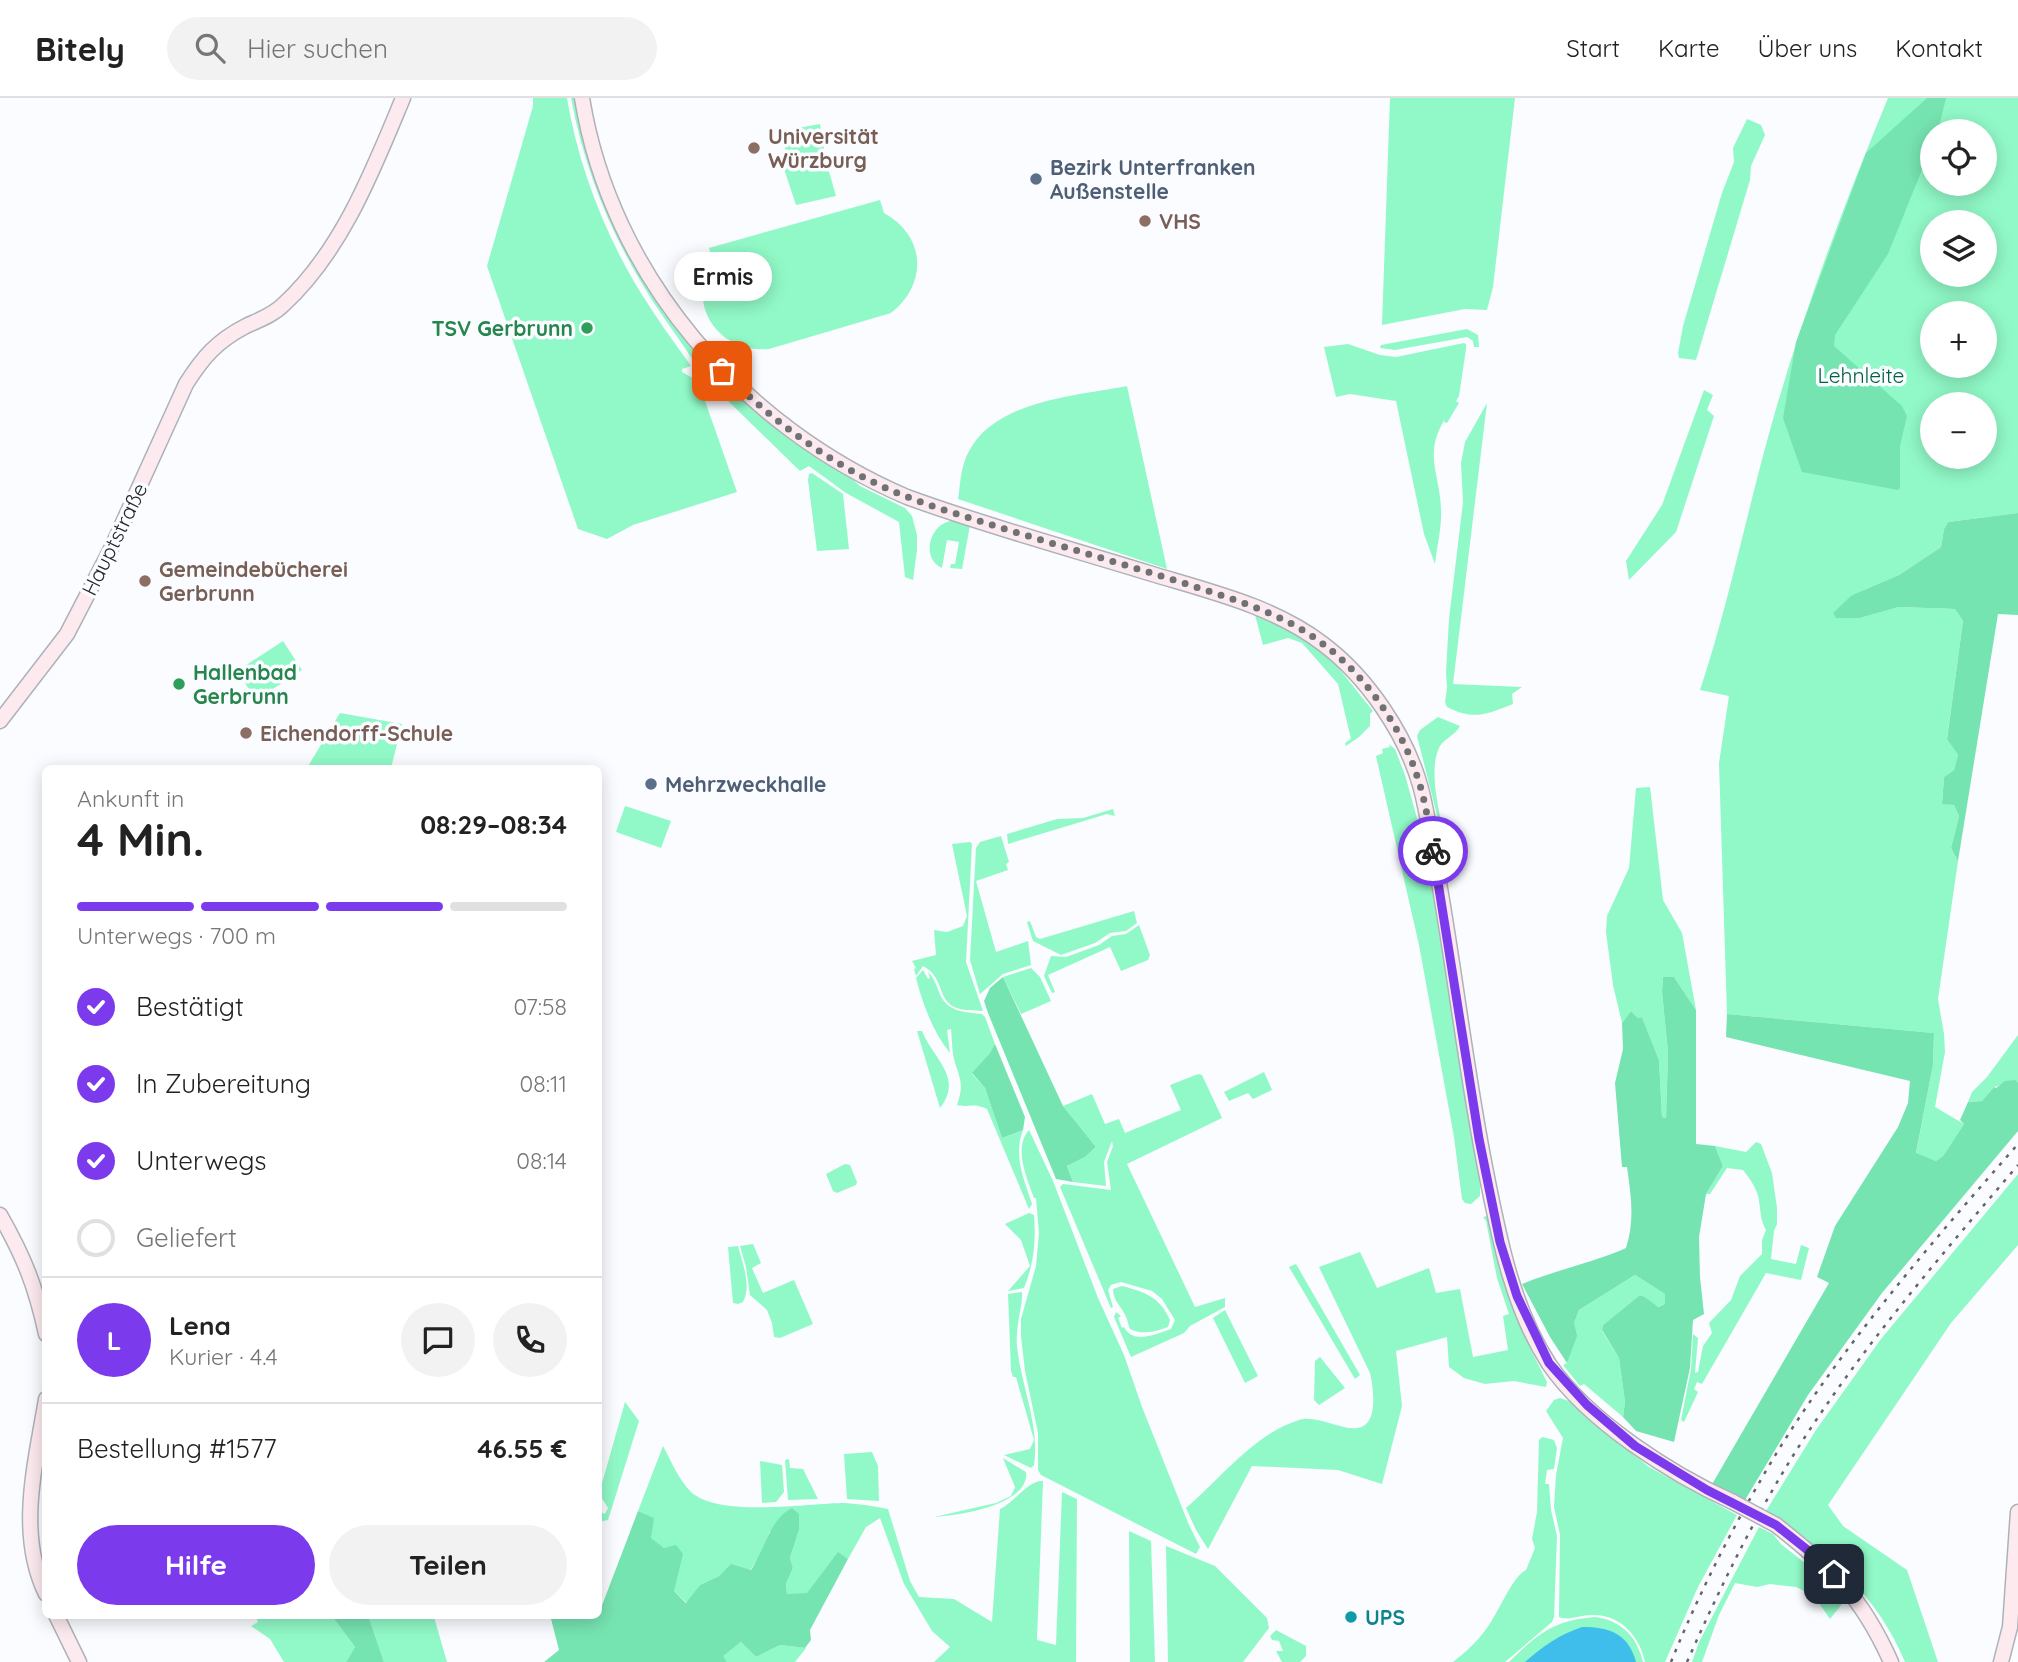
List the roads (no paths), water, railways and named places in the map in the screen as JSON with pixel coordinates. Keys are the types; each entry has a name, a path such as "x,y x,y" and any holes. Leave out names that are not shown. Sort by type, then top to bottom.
{"street":[{"name":"Hauptstraße","path":"0,721 66,634 108,555 186,384 200,361 225,338 279,309 313,273 351,211 402,98"},
{"path":"582,98 591,140 612,202 629,240 656,288 722,371 784,426 845,466 907,497 1213,593 1276,616 1324,644 1366,686 1402,741 1422,790 1443,904 1479,1139 1500,1242 1522,1308 1537,1341 1555,1371 1599,1416 1635,1446 1707,1490 1776,1525 1820,1560 1847,1587 1871,1621 1891,1662"},
{"path":"0,1215 24,1258 42,1318"},
{"path":"42,1422 32,1481 31,1524 34,1559 42,1582"},
{"path":"2001,1662 2010,1627 2018,1512"},
{"path":"58,1619 79,1662"}],"water":[{"path":"1582,1627 1609,1630 1623,1638 1636,1662 1525,1662 1552,1642"}],"railway":[{"path":"1671,1662 1735,1527 1805,1409 1892,1292 2018,1144"},
{"path":"1687,1662 1749,1533 1816,1420 1899,1308 2018,1165"}],"place":[{"name":"Universität Würzburg","path":"754,148"},
{"name":"Bezirk Unterfranken Außenstelle","path":"1036,179"},
{"name":"VHS","path":"1145,221"},
{"name":"TSV Gerbrunn","path":"587,328"},
{"name":"Ermis","path":"722,371"},
{"name":"Gemeindebücherei Gerbrunn","path":"145,581"},
{"name":"Hallenbad Gerbrunn","path":"179,684"},
{"name":"Eichendorff-Schule","path":"246,733"},
{"name":"Mehrzweckhalle","path":"651,784"},
{"name":"UPS","path":"1351,1617"}],"park label":[{"name":"Lehnleite","path":"1861,375"}]}
